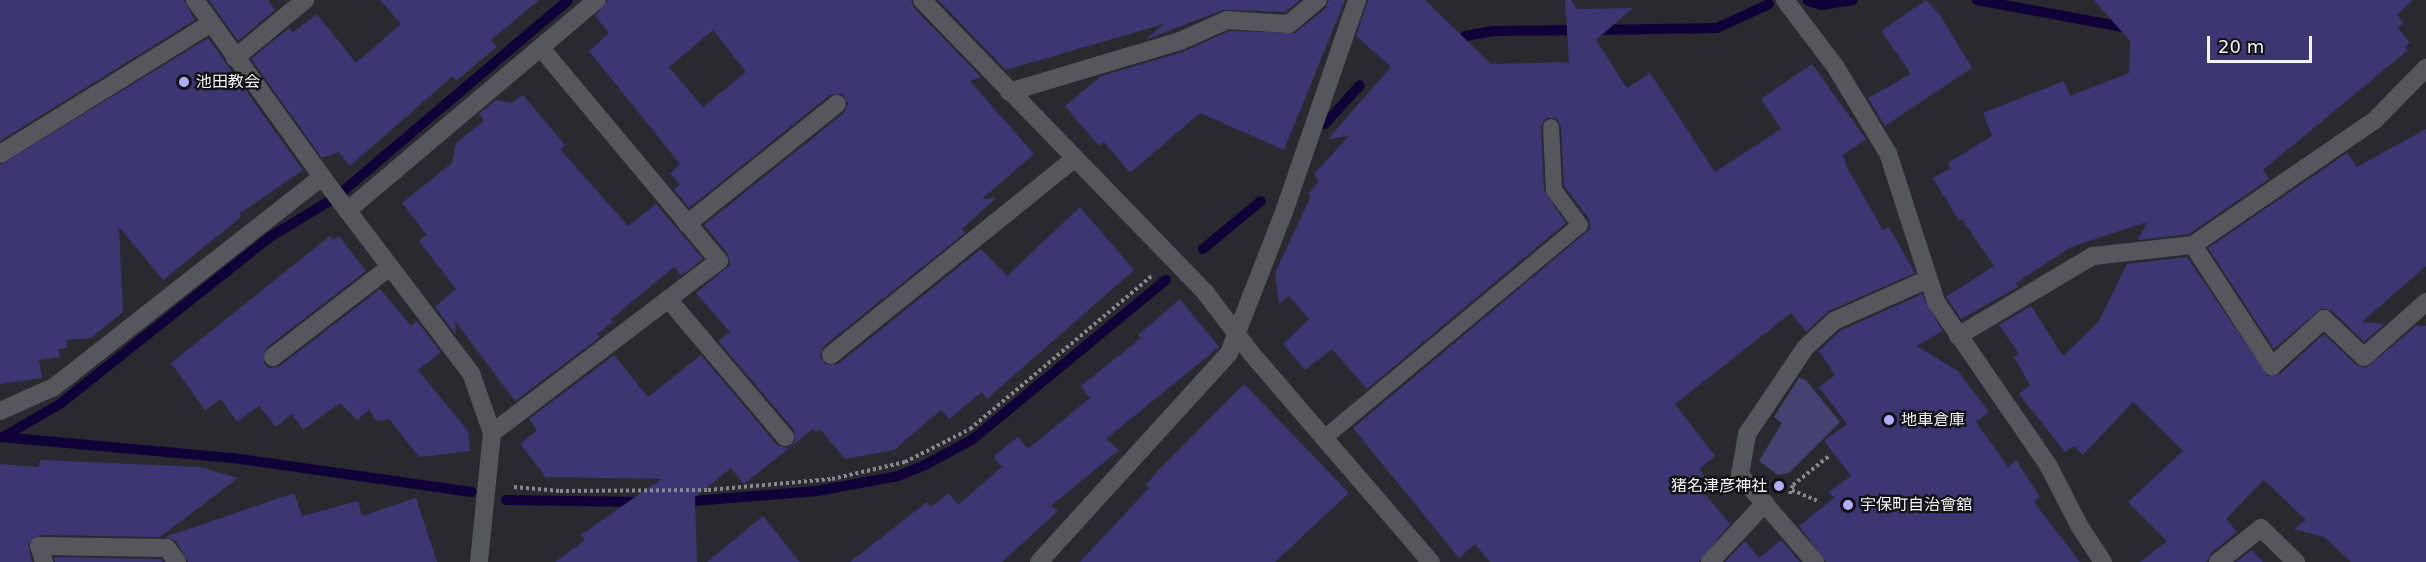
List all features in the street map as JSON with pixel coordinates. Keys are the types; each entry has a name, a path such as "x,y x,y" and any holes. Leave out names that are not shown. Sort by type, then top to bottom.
{"street":[{"path":"195,0 321,177 471,373 492,433 490,481 479,562"},
{"path":"235,58 305,0"},
{"path":"347,211 597,0"},
{"path":"922,0 1205,292 1238,336 1323,439 1431,562"},
{"path":"1009,92 1180,40 1227,20 1289,24 1318,0"},
{"path":"1039,562 1229,353 1238,336 1357,0"},
{"path":"1785,0 1835,66 1888,153 1935,302 2048,465 2080,527 2103,562"},
{"path":"0,154 211,23"},
{"path":"492,433 718,261 541,48"},
{"path":"1958,336 2093,256 2193,245 2375,120 2426,68"},
{"path":"687,224 837,104"},
{"path":"831,355 1074,159"},
{"path":"0,411 54,387 321,177"},
{"path":"2193,245 2272,366 2324,319 2364,357 2426,302"},
{"path":"273,357 390,267"},
{"path":"1815,562 1740,475 1747,434 1805,348 1834,321 1928,279"},
{"path":"668,299 785,437"},
{"path":"1710,562 1765,503"},
{"path":"2218,562 2260,528 2296,562"},
{"path":"44,562 39,546 167,548 177,562"}],"lane":[{"path":"1323,439 1580,225 1554,190 1551,127"}],"path":[{"path":"490,481 560,491 708,490 832,479 905,462 970,429 1172,258"},
{"path":"1788,498 1792,490 1830,456"},
{"path":"1792,490 1820,502"}],"shaded area":[{"path":"1799,378 1806,380 1840,422 1789,473 1778,475 1759,461 1782,423 1774,417"}],"building":[{"path":"0,0 184,0 195,20 0,141"},
{"path":"209,0 268,0 275,10 238,41"},
{"path":"380,0 539,0 491,40 497,47 456,81 453,76 350,166 339,152 322,158 251,59 289,28 292,33 317,14 356,63 401,24"},
{"path":"608,0 911,0 914,8 981,77 970,81 1034,154 982,199 996,198 962,229 965,233 824,346 820,356 826,365 838,364 981,249 1007,276 1080,207 1134,270 987,399 982,392 949,419 941,410 894,450 845,459 820,429 816,432 813,429 744,484 731,468 695,497 697,562 555,562 585,540 581,535 661,479 546,477 520,444 537,430 529,419 614,355 648,397 701,355 777,445 788,448 795,441 794,430 718,341 730,332 696,293 730,265 728,254 704,225 844,113 848,103 842,94 830,95 689,208 674,189 680,185 670,173 680,164 589,51 609,33 595,16","holes":["713,30 746,72 703,107 669,67"]},
{"path":"938,0 1300,0 1285,12 1223,10 1145,40 1164,24 1006,70"},
{"path":"1329,0 1345,0 1284,150 1200,113 1130,173 1104,142 1099,146 1065,106 1101,76 1183,52 1229,31 1295,33 1325,9"},
{"path":"1368,0 1425,0 1491,64 1569,62 1565,0 1571,0 1577,9 1633,8 1596,40 1627,88 1650,73 1715,172 1781,129 1761,99 1812,64 1866,139 1843,155 1848,169 1883,230 1889,227 1915,273 1829,311 1806,332 1791,313 1675,404 1715,456 1699,469 1705,476 1697,484 1730,524 1699,562 1490,562 1475,544 1459,558 1353,428 1590,229 1589,219 1564,186 1561,126 1556,118 1546,118 1541,127 1544,190 1566,223 1367,389 1332,349 1305,370 1283,344 1309,319 1289,296 1279,304 1275,273 1311,196 1308,194 1319,181 1314,174 1349,136 1328,139 1391,67 1356,36"},
{"path":"1926,0 1940,15 1972,68 1885,126 1868,98 1911,74 1881,31"},
{"path":"2094,0 2413,0 2397,15 2404,23 2398,28 2410,43 2405,47 2408,50 2263,170 2269,179 2189,234 2138,240 2147,222 2071,247 2016,283 2018,287 1961,319 1946,297 1994,266 1962,219 1959,221 1933,178 1951,168 1948,163 1992,136 1983,113 2064,81 2070,96 2129,73 2130,41"},
{"path":"208,38 303,170 239,214 241,217 163,280 119,227 123,312 91,338 66,340 68,348 58,349 60,357 39,360 42,378 0,384 0,165"},
{"path":"523,95 565,145 560,149 628,226 656,204 703,259 681,276 674,267 611,319 613,322 597,334 600,337 515,401 455,321 456,335 435,307 456,289 419,241 427,235 402,203 452,163 456,143 484,121 479,114 496,100 512,103"},
{"path":"2426,129 2426,266 2362,322 2385,324 2364,342 2332,311 2322,308 2274,349 2208,248 2347,153 2357,167"},
{"path":"330,236 333,240 339,236 366,271 266,348 264,363 269,368 280,366 380,289 411,326 417,321 441,352 418,370 468,431 470,451 419,457 389,419 377,421 369,410 357,420 340,403 303,430 292,414 276,427 259,406 237,422 221,399 205,410 171,363"},
{"path":"2187,257 2268,376 2280,374 2324,334 2356,365 2366,368 2416,326 2426,326 2426,562 2351,562 2324,537 2294,529 2306,520 2264,480 2226,519 2237,532 2211,553 2207,562 2140,562 2167,541 2128,502 2183,451 2133,402 2083,455 2074,446 2065,452 2019,394 2030,385 2014,357 2019,354 1999,325 2031,306 2063,356 2099,321 2127,264"},
{"path":"1922,294 1942,331 1917,346 1958,371 1989,412 1976,422 2008,467 2016,460 2040,497 2034,502 2080,562 1826,562 1799,526 1834,498 1829,492 1851,476 1824,441 1847,424 1819,387 1835,375 1819,351 1840,331"},
{"path":"1180,299 1219,347 1106,439 1119,450 1051,506 1058,511 1002,562 850,562 927,502 931,507 949,493 958,505 1002,467 994,458 996,454 1018,437 1028,449 1090,398 1081,386 1141,338 1138,335"},
{"path":"1244,384 1349,493 1275,562 1080,562 1149,488 1146,485 1157,472"},
{"path":"40,460 200,467 238,478 160,537 39,535 28,544 32,562 0,562 0,464 39,467"},
{"path":"294,493 302,516 358,501 362,516 416,498 437,562 188,562 176,541 165,537"},
{"path":"763,516 800,562 707,562"},
{"path":"1781,540 1800,562 1725,562 1745,541 1759,558"},
{"path":"2252,550 2263,562 2236,562"},
{"path":"54,557 161,559 163,562 55,562"}],"waterway":[{"path":"3,437 60,404 270,237 336,197 568,0"},
{"path":"1808,1 1821,5 1853,0"},
{"path":"1977,0 2133,29"},
{"path":"1595,30 1717,28 1769,4"},
{"path":"1465,36 1494,31 1580,30"},
{"path":"1325,124 1360,85"},
{"path":"1203,249 1261,201"},
{"path":"681,502 817,491 898,476 925,465 973,439 1166,280"},
{"path":"1,437 233,458 472,492"},
{"path":"506,500 642,502"}],"place":[{"name":"池田教会","path":"184,82"},
{"name":"地車倉庫","path":"1889,420"},
{"name":"猪名津彦神社","path":"1779,486"},
{"name":"宇保町自治會舘","path":"1848,505"}]}
